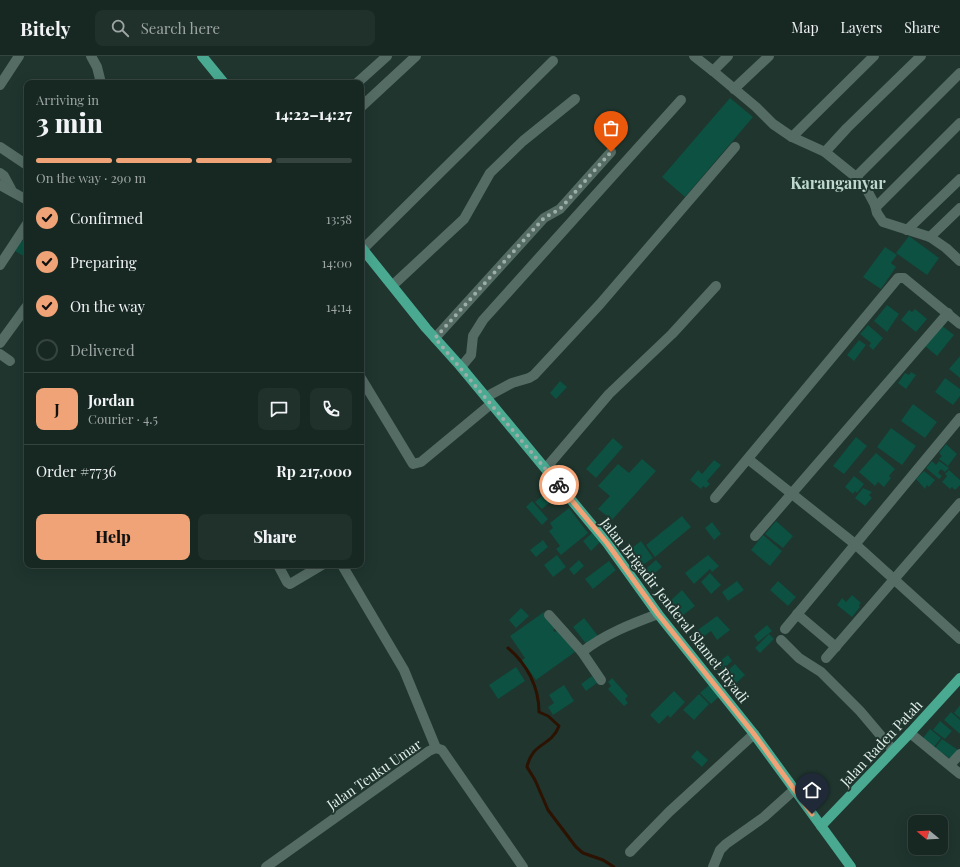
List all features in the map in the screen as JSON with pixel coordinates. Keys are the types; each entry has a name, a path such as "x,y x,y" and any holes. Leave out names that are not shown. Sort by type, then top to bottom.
{"main road":[{"path":"202,56 222,80"},
{"name":"Jalan Brigadir Jenderal Slamet Riyadi","path":"364,250 435,338 546,468 607,543 658,614 754,734 851,867"},
{"name":"Jalan Raden Patah","path":"821,826 910,733 960,678"}],"street":[{"path":"0,85 19,56"},
{"path":"91,56 97,67 100,80"},
{"path":"360,80 387,56"},
{"path":"364,104 416,56"},
{"path":"694,56 756,107 773,124 792,137 825,152 856,177 868,192 875,205 877,214 883,222 930,237 946,248 960,261"},
{"path":"713,71 728,56"},
{"path":"734,89 769,56"},
{"path":"792,137 874,56"},
{"path":"825,152 832,143 921,56"},
{"path":"364,246 553,61"},
{"path":"856,177 960,73"},
{"path":"393,286 464,219 484,182 501,162 523,141 575,99"},
{"path":"461,367 471,355 473,336 483,320 681,100"},
{"path":"875,205 878,205 960,124"},
{"path":"0,147 24,163"},
{"path":"364,383 413,464 421,462 488,401 512,383 534,375 600,304 735,147"},
{"path":"435,338 544,218 560,209 611,152"},
{"path":"1,179 11,189 24,198"},
{"path":"908,230 960,179"},
{"path":"930,237 960,208"},
{"path":"0,265 24,229"},
{"path":"715,498 898,278 904,278 960,324"},
{"path":"546,468 609,394 672,334 716,286"},
{"path":"0,343 24,310"},
{"path":"756,536 948,313"},
{"path":"0,354 10,361"},
{"path":"785,629 960,418"},
{"path":"748,459 855,544 960,639"},
{"path":"826,658 960,503"},
{"path":"280,568 287,582 290,584 317,568"},
{"path":"344,568 404,670 436,748"},
{"path":"582,652 599,639 658,614"},
{"path":"797,614 836,647"},
{"path":"549,615 582,652 602,680"},
{"path":"781,640 799,658 821,672 860,711 893,750"},
{"path":"910,733 960,774"},
{"path":"630,852 669,812 754,734"},
{"name":"Jalan Teuku Umar","path":"266,867 429,751 436,748 442,750 523,867"},
{"path":"950,765 960,754"},
{"path":"713,867 720,850 726,844 764,817 794,790"}],"building":[{"path":"730,98 753,117 685,197 662,177"},
{"path":"909,236 939,258 927,275 896,253"},
{"path":"21,240 24,242 24,256 15,251"},
{"path":"885,247 897,255 891,263 896,267 881,289 863,277"},
{"path":"887,305 899,314 887,332 874,321"},
{"path":"915,309 927,319 916,332 901,320 909,310 912,312"},
{"path":"868,325 883,338 873,350 869,346 871,343 860,334"},
{"path":"941,325 954,335 937,356 924,345"},
{"path":"859,340 866,345 854,361 847,355"},
{"path":"960,356 960,378 949,369"},
{"path":"911,372 916,375 906,389 898,383 905,373 909,375"},
{"path":"945,378 960,389 960,396 953,405 935,392"},
{"path":"560,381 567,387 556,399 550,393"},
{"path":"913,404 937,422 925,438 901,421"},
{"path":"891,428 916,446 902,465 877,447"},
{"path":"856,437 867,446 844,474 833,466"},
{"path":"613,438 623,447 596,478 586,469"},
{"path":"946,444 957,454 948,466 939,459 942,456 939,453"},
{"path":"876,453 895,469 889,476 891,478 884,487 878,482 875,486 859,472"},
{"path":"642,459 656,471 612,520 598,509 610,496 598,486 618,464 629,473"},
{"path":"714,460 721,465 707,481 710,484 706,488 703,486 701,489 690,480 698,470 702,474"},
{"path":"932,461 936,465 939,461 949,468 945,472 941,469 938,473 942,476 939,479 926,468"},
{"path":"949,470 960,480 960,485 955,490 952,487 950,489 942,482 947,476 945,474"},
{"path":"924,471 935,480 929,487 927,485 925,489 916,479"},
{"path":"854,476 864,484 857,493 855,491 853,494 845,487"},
{"path":"863,488 872,492 869,495 872,498 865,506 855,498"},
{"path":"543,495 550,502 542,509 535,502"},
{"path":"532,501 548,519 542,525 526,507"},
{"path":"569,508 588,533 561,555 556,549 560,546 549,531 553,528 550,523"},
{"path":"682,516 691,527 655,557 646,545"},
{"path":"776,521 793,536 783,548 765,534"},
{"path":"712,522 721,534 714,540 705,528"},
{"path":"592,533 600,542 591,551 583,541"},
{"path":"763,535 782,551 770,566 751,550"},
{"path":"543,540 548,547 536,557 530,550"},
{"path":"641,541 653,558 640,567 628,551"},
{"path":"557,555 566,567 553,577 544,565"},
{"path":"708,555 719,566 712,572 710,569 694,584 685,573"},
{"path":"579,560 584,566 574,575 569,569"},
{"path":"656,560 662,567 648,579 642,572"},
{"path":"609,561 616,570 593,589 585,579"},
{"path":"710,573 721,585 711,594 701,582"},
{"path":"737,581 744,590 728,601 722,592"},
{"path":"778,581 796,597 788,606 770,590"},
{"path":"682,590 695,606 682,616 670,601"},
{"path":"852,595 861,603 859,605 860,607 852,617 837,605 842,598 846,602"},
{"path":"521,608 529,616 516,628 509,620"},
{"path":"544,612 556,628 553,630 555,632 559,629 575,652 536,680 522,660 525,658 510,636"},
{"path":"717,616 730,630 717,640 711,631 700,639 695,632"},
{"path":"584,618 598,636 587,645 573,627"},
{"path":"767,625 772,631 758,642 754,636"},
{"path":"769,634 774,639 760,653 755,648"},
{"path":"728,655 732,661 722,670 717,663"},
{"path":"735,664 745,675 734,685 728,679 731,677 726,672"},
{"path":"516,667 525,681 498,699 489,685"},
{"path":"592,676 597,683 586,691 581,684"},
{"path":"612,678 628,696 625,699 628,703 624,706 608,689 611,686 608,682"},
{"path":"710,684 721,695 711,704 700,693"},
{"path":"564,685 574,701 553,715 548,707 554,703 549,695"},
{"path":"674,691 685,702 670,718 668,715 659,724 650,715"},
{"path":"699,694 709,704 694,720 683,710"},
{"path":"960,705 960,718 954,713"},
{"path":"951,712 960,720 960,734 944,720"},
{"path":"940,721 952,731 945,739 933,730"},
{"path":"930,729 941,738 934,747 923,738"},
{"path":"942,739 958,750 951,759 935,748"},
{"path":"697,750 708,760 702,767 691,757"}],"waterway":[{"path":"508,648 521,661 531,677 537,694 539,712 548,716 559,726 556,733 533,753 529,759 527,767 535,780 548,810 576,847 583,853 603,860 614,867"}],"way so far":[{"path":"559,485 435,338 495,274 544,218 560,209 611,152"}],"district":[{"name":"Karanganyar","path":"838,182"}],"route":[{"path":"559,485 607,543 658,614 754,734 812,814"}]}
